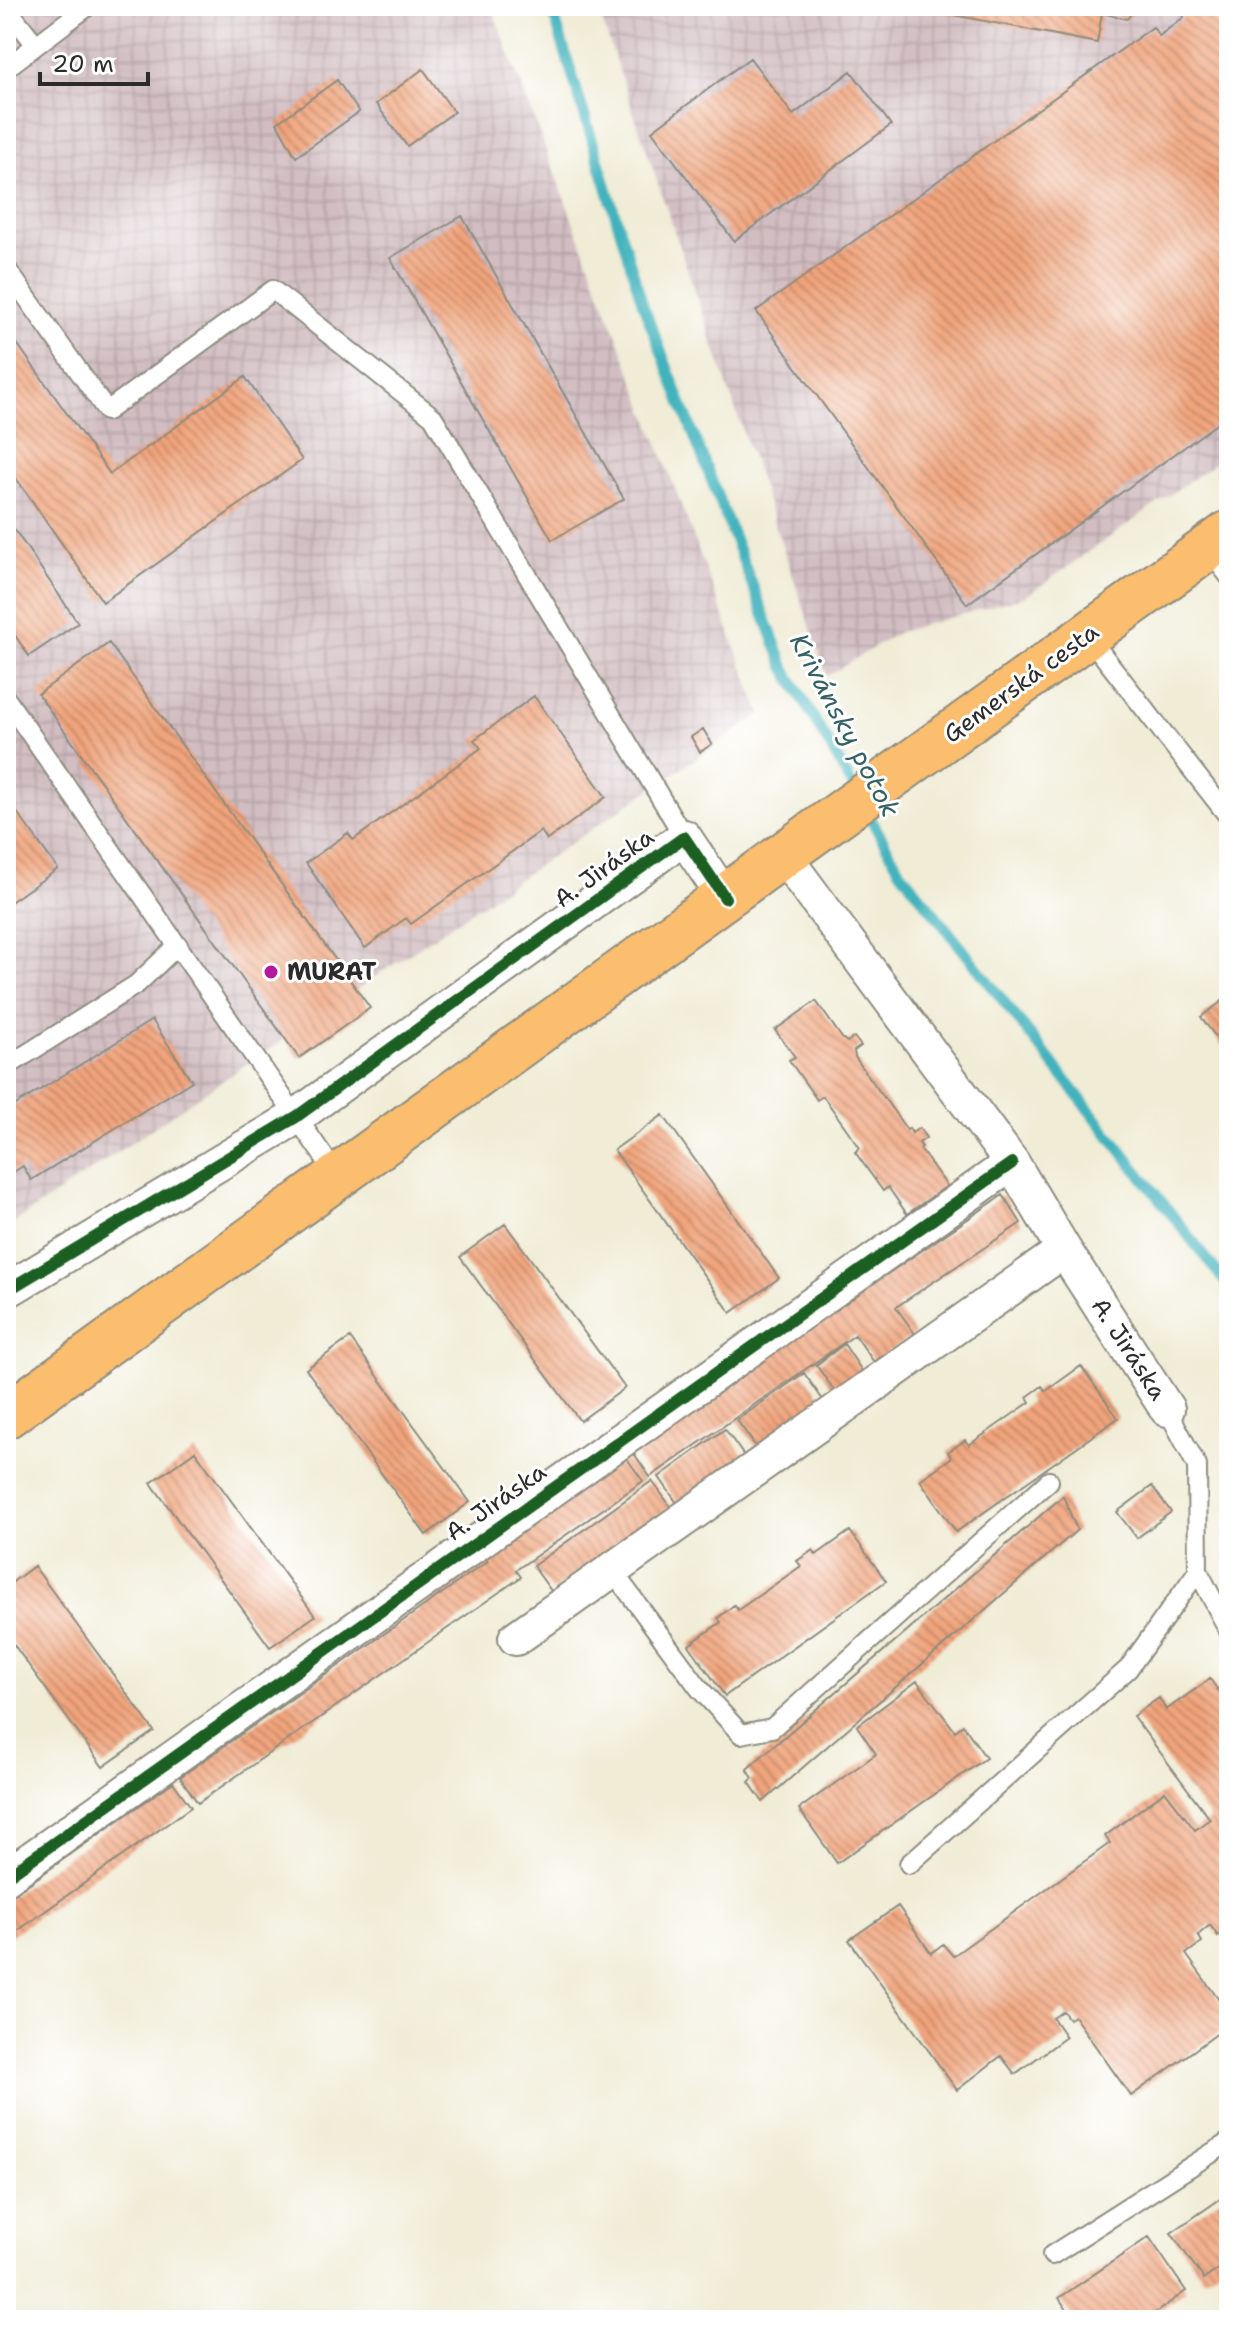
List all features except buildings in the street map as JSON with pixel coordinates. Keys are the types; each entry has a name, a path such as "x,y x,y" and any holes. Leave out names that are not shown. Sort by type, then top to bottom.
{"main road":[{"name":"Gemerská cesta","path":"798,844 1087,635 1222,552"},
{"path":"6,1416 798,844"}],"street":[{"name":"A. Jiráska","path":"6,1291 296,1117 684,837 725,898"},
{"name":"A. Jiráska","path":"798,844 1012,1163 1167,1409"},
{"name":"A. Jiráska","path":"6,1877 1012,1163"},
{"path":"516,1638 1064,1250"}],"lane":[{"path":"6,68 88,6"},
{"path":"6,7 36,45"},
{"path":"6,268 107,411 273,290 433,417 684,837"},
{"path":"1087,635 1229,817"},
{"path":"6,699 338,1177"},
{"path":"6,1067 137,984 178,945"},
{"path":"1167,1409 1197,1466 1198,1571 1229,1631"},
{"path":"612,1570 699,1688 741,1734 772,1728 1049,1481"},
{"path":"909,1864 1128,1669 1198,1571"},
{"path":"1052,2255 1229,2142"}],"shaded area":[{"path":"6,6 494,6 496,19 761,714 6,1228"},
{"path":"597,6 1229,6 1229,453 1026,596 899,632 827,676"}],"waterway":[{"name":"Krivánsky potok","path":"551,6 643,305 784,666 855,790"},
{"name":"Krivánsky potok","path":"865,809 900,870 1229,1287"}],"cycle path":[{"path":"6,1291 296,1117 684,837 725,898"},
{"path":"6,1877 1012,1163"}],"place":[{"name":"MURAT","path":"271,972"}]}
